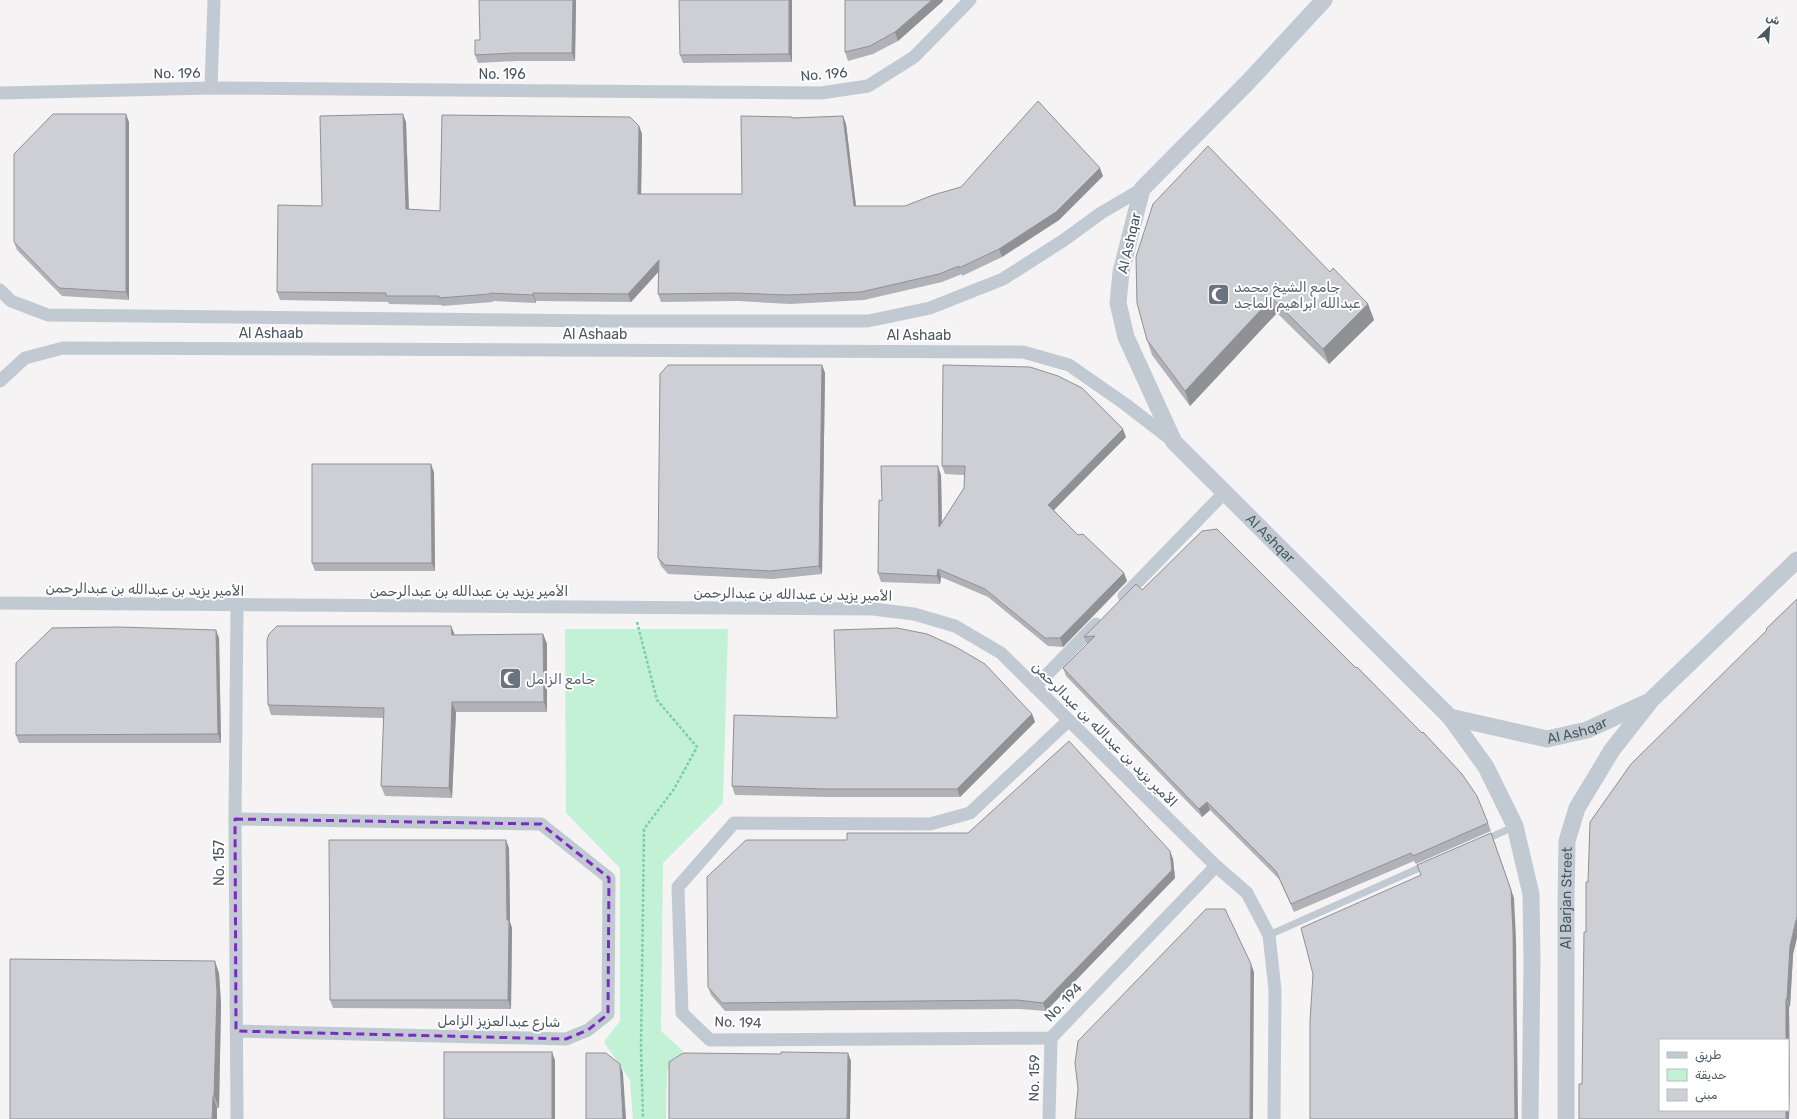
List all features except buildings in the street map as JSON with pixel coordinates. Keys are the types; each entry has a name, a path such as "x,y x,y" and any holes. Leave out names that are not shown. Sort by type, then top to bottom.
{"street":[{"path":"211,88 214,0"},
{"name":"No. 196","path":"0,93 211,88 821,93 868,86 914,56 970,0"},
{"path":"1142,189 1249,81 1324,0"},
{"name":"Al Ashaab","path":"0,290 11,301 48,315 609,321 868,321 930,308 1003,279 1040,256 1101,213 1142,189"},
{"name":"Al Ashqar","path":"1142,189 1121,272 1118,303 1126,337 1174,442 1450,716 1547,739 1588,730 1650,701 1797,560"},
{"name":"Al Ashaab","path":"0,381 25,358 63,348 1022,352 1069,365 1125,404 1174,442"},
{"path":"1116,604 1225,492"},
{"name":"الأمير يزيد بن عبدالله بن عبدالرحمن","path":"0,603 237,606 873,609 914,614 955,626 1001,653 1216,866 1247,893 1269,935 1275,990 1274,1119"},
{"name":"No. 157","path":"237,606 235,819 237,1119"},
{"path":"1035,687 1106,615"},
{"name":"Al Barjan Street","path":"1566,1119 1567,841 1577,808 1612,750 1650,701"},
{"path":"1450,716 1486,768 1515,826 1531,894 1532,962 1530,1119"},
{"name":"No. 194","path":"1068,721 970,813 930,824 734,823 678,887 682,1013 710,1040 1051,1038 1216,866"},
{"name":"شارع عبدالعزيز الزامل","path":"235,819 541,824 608,878 608,1014 588,1030 566,1039 236,1031"},
{"name":"No. 159","path":"1049,1119 1051,1038"}],"lane":[{"path":"1479,842 1515,826"},
{"path":"1269,935 1435,862"}],"path":[{"path":"635,608 638,629 657,700 697,747 674,789 644,828 641,1048 643,1119"}],"highlighted area":[{"path":"235,819 541,824 609,878 608,1014 588,1030 566,1039 236,1031"}],"green space":[{"path":"565,629 728,629 723,803 663,863 661,1031 683,1051 667,1071 666,1119 633,1119 630,1080 604,1042 620,1021 620,868 566,813"}],"place":[{"name":"جامع الشيخ محمد عبدالله ابراهيم الماجد","path":"1218,295"},
{"name":"جامع الزامل","path":"511,679"}]}
